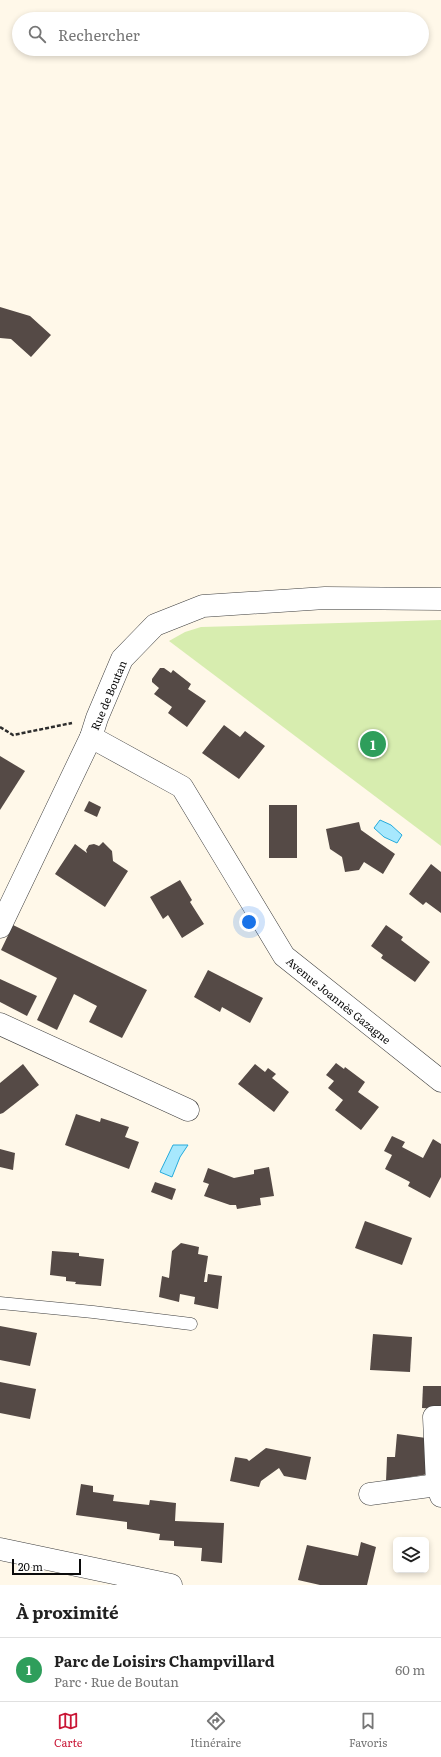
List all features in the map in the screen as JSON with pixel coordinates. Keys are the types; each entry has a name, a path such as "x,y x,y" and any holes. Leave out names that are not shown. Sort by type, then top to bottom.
{"street":[{"name":"Rue de Boutan","path":"2,912 94,728 122,659 155,625 203,606 325,598 441,599"},
{"name":"Avenue Joannès Gazagne","path":"94,728 182,787 284,956 441,1081"},
{"path":"0,1024 188,1110"},
{"path":"370,1494 440,1491 434,1417 441,1417"},
{"path":"0,1549 171,1585"}],"lane":[{"path":"0,1303 93,1312 191,1324"}],"path":[{"path":"0,727 13,735 94,728"}],"green space":[{"path":"441,620 441,846 169,641 185,632 201,627"}],"water":[{"path":"380,820 391,825 402,835 397,843 384,837 374,828"},
{"path":"173,1145 188,1145 180,1157 172,1177 160,1172"}],"building":[{"path":"0,307 30,316 51,335 31,357 11,339 0,338"},
{"path":"160,668 164,668 171,673 173,670 191,684 188,689 206,701 187,727 168,713 172,707 154,694 159,688 152,682 152,679"},
{"path":"224,725 240,737 245,731 265,746 239,779 202,753"},
{"path":"0,756 25,771 0,810"},
{"path":"89,801 101,807 97,817 84,811"},
{"path":"269,805 297,805 297,858 269,858"},
{"path":"359,822 361,830 395,854 383,874 364,862 359,870 345,872 342,857 330,849 326,829"},
{"path":"103,842 112,851 113,861 128,871 105,907 55,874 75,844 87,853 86,850 89,845 94,844 99,846"},
{"path":"431,864 441,872 441,913 426,902 423,905 409,894"},
{"path":"180,880 192,900 190,902 204,924 182,938 168,915 163,919 150,897"},
{"path":"13,925 147,990 122,1038 89,1022 97,1006 74,994 57,1030 37,1020 57,978 1,950"},
{"path":"386,925 403,937 401,940 430,962 415,982 381,958 383,955 371,946"},
{"path":"208,970 263,998 250,1023 222,1007 220,1012 194,997"},
{"path":"0,979 37,996 27,1016 0,1002"},
{"path":"336,1063 344,1069 345,1067 365,1082 358,1092 379,1107 361,1130 335,1110 343,1100 328,1088 334,1081 326,1075"},
{"path":"23,1064 39,1085 0,1114 0,1083"},
{"path":"255,1064 265,1072 268,1068 276,1074 272,1078 289,1092 274,1112 238,1084"},
{"path":"76,1114 100,1122 101,1118 129,1127 125,1137 139,1142 129,1169 65,1145"},
{"path":"392,1136 405,1142 402,1147 423,1158 433,1139 441,1144 441,1177 430,1198 408,1186 410,1182 385,1169 392,1155 384,1151"},
{"path":"0,1149 15,1153 13,1170 0,1167"},
{"path":"269,1167 274,1196 260,1198 261,1205 237,1209 236,1205 230,1205 204,1196 209,1184 203,1182 208,1168 234,1178 254,1174 254,1170"},
{"path":"155,1182 176,1189 172,1200 151,1192"},
{"path":"365,1221 412,1238 402,1265 355,1248"},
{"path":"181,1243 199,1247 198,1254 208,1256 204,1282 207,1282 208,1274 222,1276 218,1309 194,1304 195,1297 180,1294 179,1302 159,1297 162,1276 169,1278 172,1251"},
{"path":"52,1251 79,1253 79,1256 104,1259 101,1286 75,1284 76,1282 66,1281 66,1277 50,1275"},
{"path":"0,1326 37,1333 30,1366 0,1360"},
{"path":"373,1334 412,1337 410,1372 370,1370"},
{"path":"0,1382 36,1389 30,1419 0,1413"},
{"path":"423,1386 441,1386 441,1409 422,1408"},
{"path":"397,1434 426,1438 429,1474 386,1481 387,1457 395,1457"},
{"path":"266,1448 311,1457 306,1480 284,1476 279,1468 261,1481 259,1487 230,1481 235,1457 247,1459 249,1461"},
{"path":"81,1484 93,1486 93,1492 114,1495 113,1501 149,1505 150,1500 176,1503 175,1521 224,1523 222,1563 201,1561 202,1548 174,1546 174,1541 159,1540 160,1534 127,1529 127,1522 76,1515"},
{"path":"361,1542 376,1547 367,1585 320,1585 298,1580 307,1545 358,1556"}],"place":[{"name":"Parc de Loisirs Champvillard","path":"373,744"}]}
